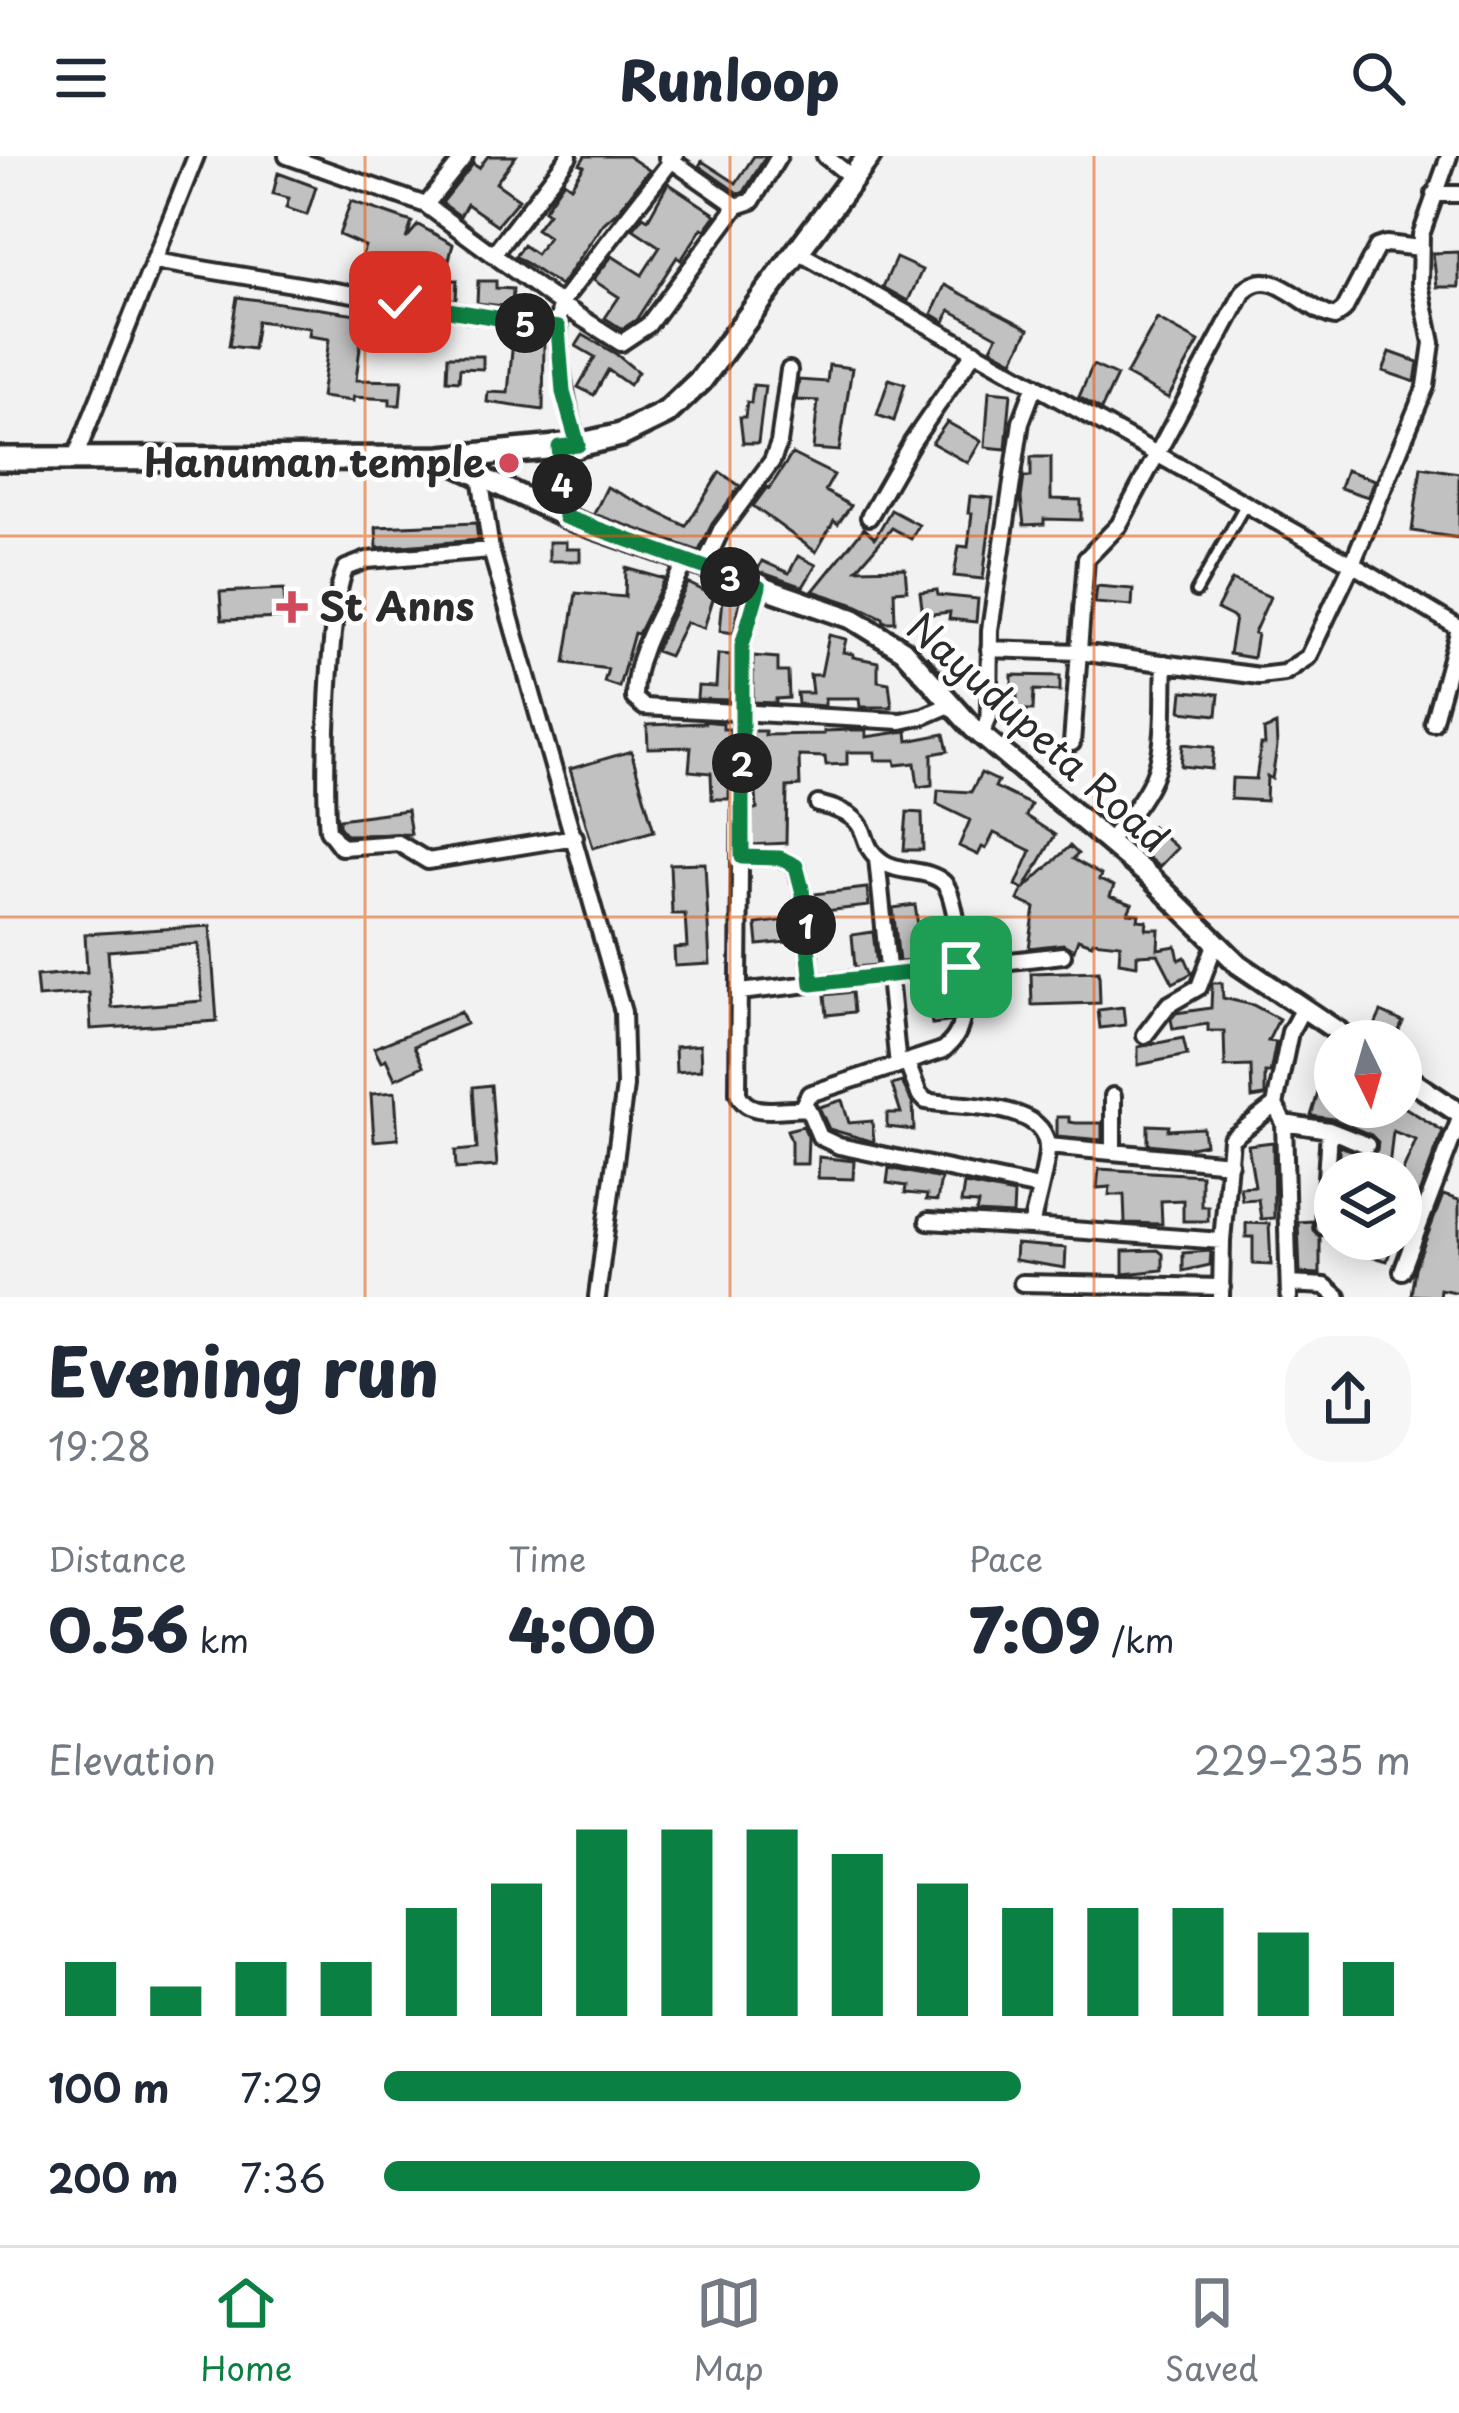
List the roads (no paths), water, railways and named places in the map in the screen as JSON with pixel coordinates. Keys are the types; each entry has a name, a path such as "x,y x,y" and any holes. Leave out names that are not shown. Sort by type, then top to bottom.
{"main road":[{"path":"0,459 441,458 568,446 621,435 666,413 701,380 869,156"}],"street":[{"path":"75,458 196,156"},
{"path":"287,156 426,205 621,343 648,326 737,206 752,201 779,156"},
{"path":"426,205 465,156"},
{"path":"493,255 569,156"},
{"path":"825,156 853,178"},
{"path":"989,649 1079,652 1259,676 1298,667 1308,657 1426,386 1432,343 1420,284 1420,248 1449,156"},
{"path":"565,517 568,446 560,304 671,157 737,206"},
{"path":"1434,194 1459,194"},
{"path":"1072,743 1085,559 1119,525 1250,285 1268,281 1335,317 1344,310 1377,247 1420,248"},
{"path":"798,252 1459,629 1432,723"},
{"path":"154,261 558,328"},
{"path":"869,518 912,442 975,351"},
{"path":"789,370 772,461 694,565 652,632 634,698 644,707 901,721 952,704"},
{"path":"981,735 988,717 989,649 1021,422 1035,385"},
{"name":"Nayudupeta Road","path":"441,458 565,517 853,619 878,633 903,650 981,735 1108,842 1238,964 1321,1020"},
{"path":"480,476 491,550 623,1012 626,1086 597,1297"},
{"path":"491,550 367,560 346,568 339,586 329,695 328,830 341,847 398,843 428,861 575,837"},
{"path":"759,587 744,631 742,1104 750,1109 802,1108 813,1113 825,1142 1039,1188"},
{"path":"1108,842 1156,771 1165,663"},
{"path":"818,804 853,816 878,858 903,1064 919,1094 926,1101 1010,1111 1038,1127 1048,1146 1031,1227"},
{"path":"742,857 780,858 796,866 812,984"},
{"path":"802,1108 809,1094 943,1050 953,1041 963,1015 952,896 946,885 878,858"},
{"path":"1144,1035 1168,1005 1199,987 1216,942"},
{"path":"740,992 1063,955"},
{"path":"1303,1008 1290,1032 1275,1105 1284,1123 1289,1290 1325,1286 1338,1297"},
{"path":"1402,1271 1459,1117 1422,1090"},
{"path":"1113,1096 1113,1152"},
{"path":"1022,1283 1221,1292 1232,1139 1275,1105"},
{"path":"1284,1123 1329,1130 1367,1145"},
{"path":"1328,1152 1329,1130"},
{"path":"1048,1146 1230,1163"},
{"path":"928,1221 1222,1241"}],"lane":[{"path":"1196,592 1246,504"}],"place":[{"name":"Hanuman temple","path":"509,463"},
{"name":"St Anns","path":"292,607"}]}
